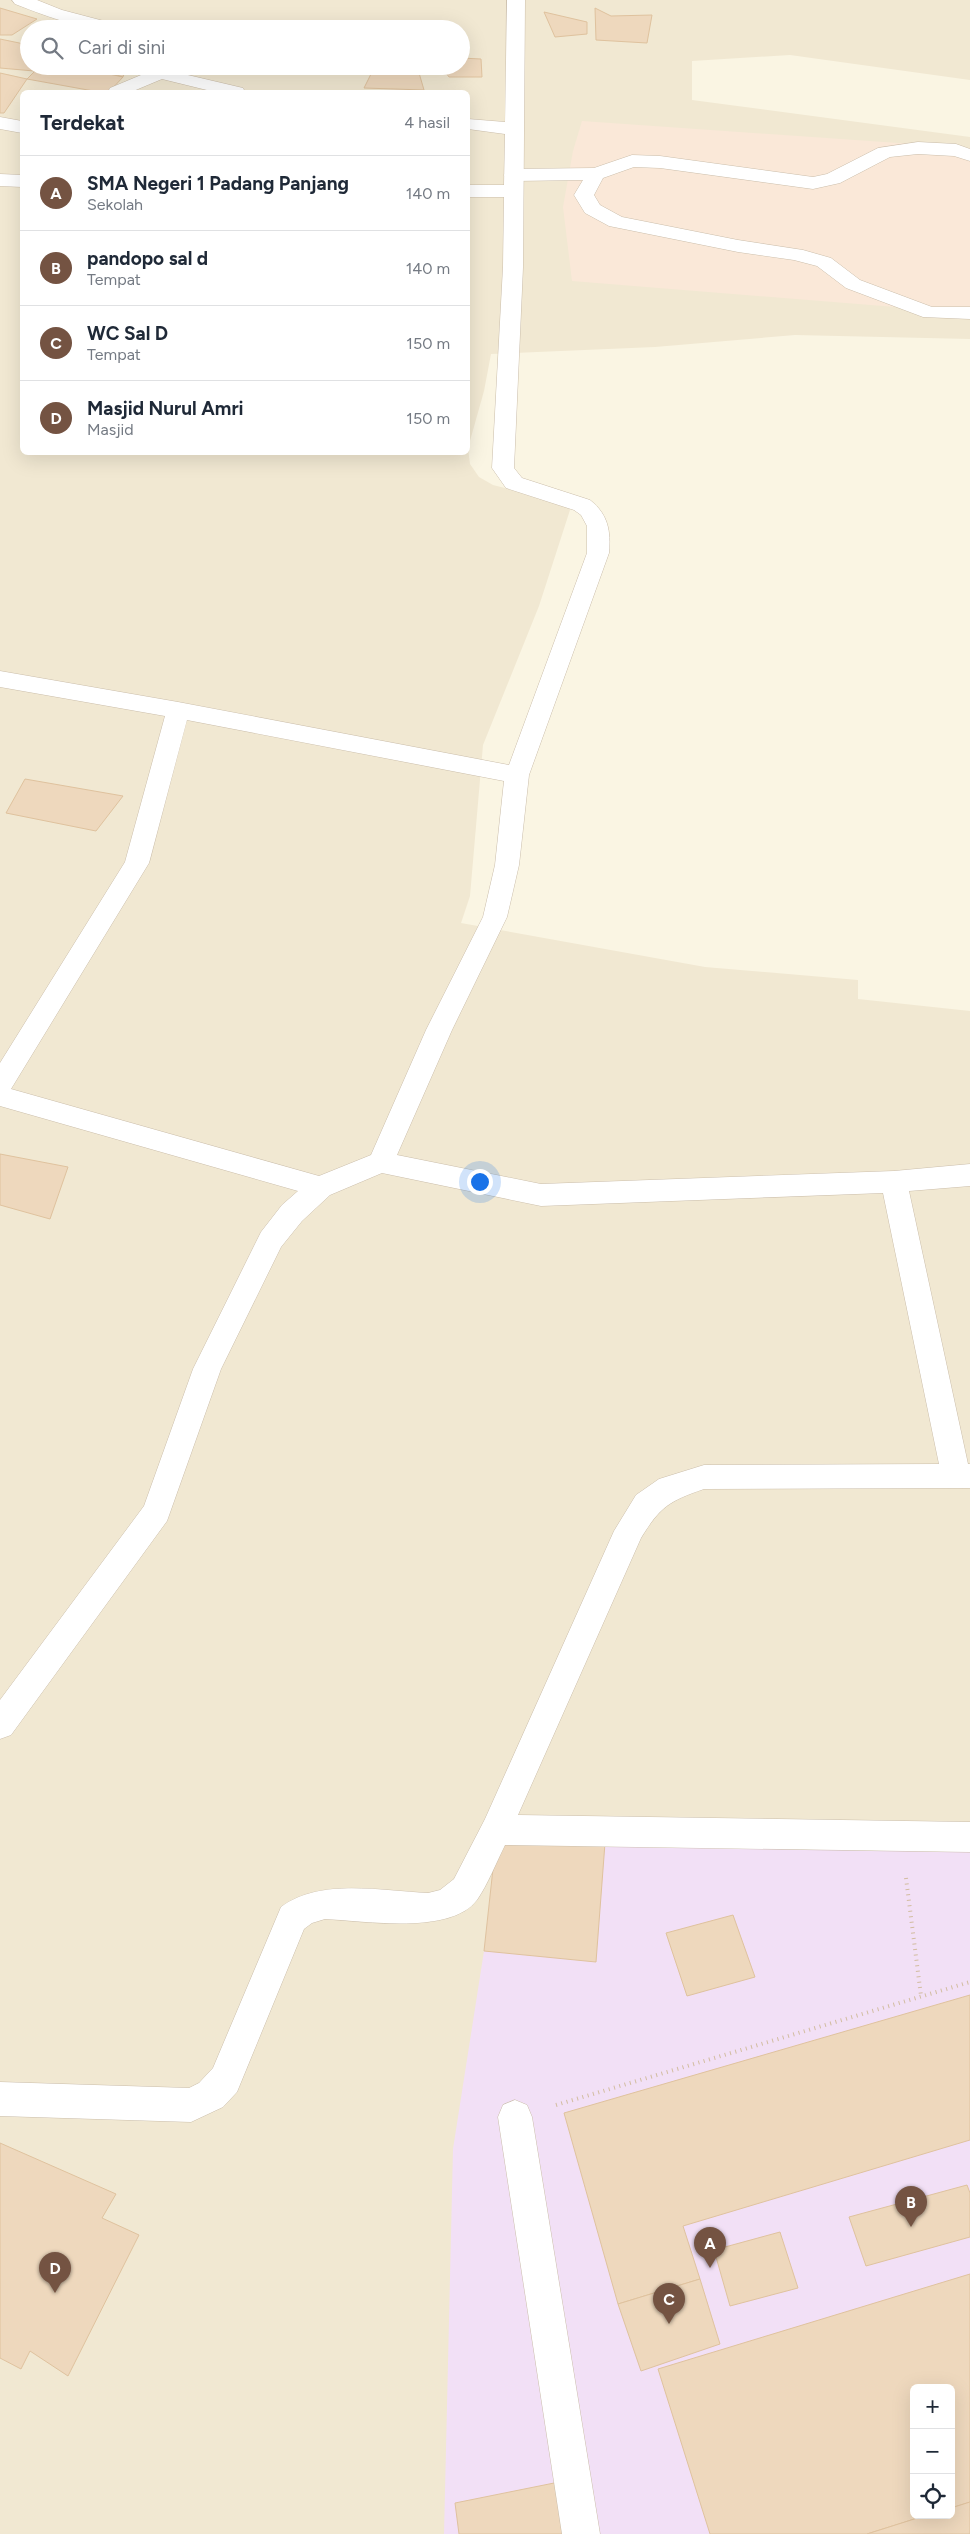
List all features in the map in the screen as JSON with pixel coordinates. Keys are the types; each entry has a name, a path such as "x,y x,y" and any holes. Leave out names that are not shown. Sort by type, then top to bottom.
{"street":[{"path":"21,0 56,14 79,20"},
{"path":"381,1162 439,1030 495,917 507,865 517,775 598,553 600,534 598,520 591,510 582,505 514,483 509,479 503,468 513,267 516,0"},
{"path":"121,90 150,75"},
{"path":"168,75 228,90"},
{"path":"0,123 20,127"},
{"path":"470,124 514,128"},
{"path":"470,191 513,183 596,174 632,161 660,162 814,183 833,178 885,152 918,148 956,150 970,155"},
{"path":"596,174 584,195 592,209 616,222 738,246 796,254 824,262 853,284 930,312 970,313"},
{"path":"0,180 20,182"},
{"path":"0,679 178,710 517,775"},
{"path":"0,1085 137,863 178,710"},
{"path":"0,1096 320,1188"},
{"path":"0,1725 156,1512 208,1370 271,1240 292,1213 320,1188 381,1162 541,1195 894,1182 970,1175"},
{"path":"0,2099 191,2105 211,2095 226,2080 292,1918 304,1910 324,1904 428,1908 448,1904 465,1890 496,1830 629,1530 646,1504 669,1488 704,1477 963,1476 894,1182"},
{"path":"496,1830 970,1837"},
{"path":"514,2117 581,2534"}],"path":[{"path":"905,1872 921,1996"},
{"path":"514,2117 970,1982"}],"shaded area":[{"path":"0,0 970,0 970,80 790,55 692,61 692,100 970,137 970,339 795,335 655,347 491,354 484,391 470,441 470,90 20,90 20,455 469,455 470,464 479,477 493,485 569,505 570,510 539,606 483,745 470,896 461,923 705,967 858,980 858,999 970,1011 970,2534 0,2534"},
{"path":"582,121 970,148 970,313 572,281 563,207 573,151"},
{"path":"497,1832 970,1850 970,2534 444,2534 453,2149 484,1951"}],"building":[{"path":"0,8 37,19 20,20 20,30 12,35 0,35"},
{"path":"595,8 611,16 652,15 647,43 596,40"},
{"path":"544,12 587,22 587,34 555,37"},
{"path":"0,39 20,43 20,70 0,68"},
{"path":"470,58 481,59 482,77 449,77 448,75 470,75"},
{"path":"0,73 27,79 4,113 0,113"},
{"path":"31,75 114,75 123,77 111,90 88,90 27,79"},
{"path":"370,75 420,75 424,90 364,88"},
{"path":"25,779 123,796 96,831 6,813"},
{"path":"0,1154 68,1167 50,1219 0,1205"},
{"path":"497,1832 605,1843 596,1962 484,1951"},
{"path":"733,1915 755,1977 687,1996 666,1933"},
{"path":"970,1995 970,2140 683,2226 700,2279 618,2304 564,2113"},
{"path":"0,2143 116,2194 102,2218 139,2235 68,2376 30,2351 21,2369 0,2358"},
{"path":"967,2185 970,2193 970,2237 866,2266 849,2217"},
{"path":"780,2232 798,2288 730,2306 714,2250"},
{"path":"970,2274 970,2502 955,2507 955,2384 910,2384 910,2519 914,2519 867,2534 710,2534 658,2369"},
{"path":"700,2279 720,2344 641,2371 618,2304"},
{"path":"564,2481 572,2534 459,2534 455,2503"},
{"path":"970,2502 970,2534 867,2534 914,2519 955,2519 955,2507"}],"place":[{"name":"pandopo sal d","path":"911,2227"},
{"name":"SMA Negeri 1 Padang Panjang","path":"710,2268"},
{"name":"Masjid Nurul Amri","path":"55,2293"},
{"name":"WC Sal D","path":"669,2324"}]}
